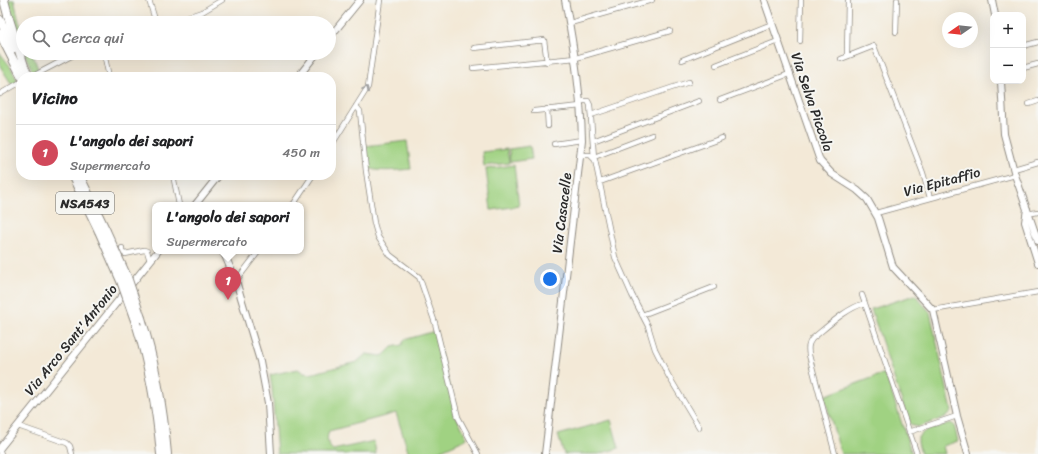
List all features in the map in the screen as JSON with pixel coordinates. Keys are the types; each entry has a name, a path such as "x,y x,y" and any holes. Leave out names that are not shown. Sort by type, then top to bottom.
{"highway":[{"path":"4,0 16,52"},
{"path":"0,20 20,72"},
{"path":"0,34 19,72"},
{"path":"0,47 19,72"},
{"path":"18,60 20,72"},
{"name":"NSA543","path":"75,180 103,231"},
{"name":"NSA543","path":"81,180 103,231"},
{"path":"103,231 127,277 149,342 155,369 161,454"},
{"path":"103,231 137,326 158,400 164,422 166,454"}],"street":[{"path":"190,16 202,12 222,0"},
{"path":"336,29 360,0"},
{"path":"336,138 368,87 380,0"},
{"name":"Via Casacelle","path":"545,454 582,140 581,104 576,58 565,0"},
{"path":"570,23 652,0"},
{"name":"Via Selva Piccola","path":"764,0 820,161 832,174 863,195 876,213 893,267 933,310"},
{"path":"800,41 801,0"},
{"path":"847,54 848,0"},
{"path":"896,32 897,0"},
{"path":"992,0 994,12"},
{"path":"147,1 153,16"},
{"path":"682,60 772,24"},
{"path":"473,68 576,58 670,31"},
{"path":"474,48 544,40 547,62"},
{"path":"716,65 778,41"},
{"path":"1026,45 1038,42"},
{"path":"841,59 874,46 923,173 930,198"},
{"path":"40,72 63,60"},
{"path":"105,60 108,72"},
{"path":"302,72 311,60"},
{"path":"1026,67 1038,64"},
{"path":"720,100 789,74"},
{"path":"0,94 16,80"},
{"path":"591,115 689,82"},
{"path":"1001,84 1004,134 1027,213 1038,241"},
{"path":"593,141 699,100"},
{"path":"1029,104 1038,101"},
{"path":"534,111 589,102 594,157 615,257 648,326 655,349 668,376 699,427"},
{"path":"356,106 360,111 366,171 374,223 378,237 390,256 419,277 422,282 435,323 458,417 478,454"},
{"path":"547,109 548,126"},
{"path":"581,155 590,155 594,157 652,135"},
{"path":"600,182 722,138"},
{"path":"554,144 582,140"},
{"name":"Via Epitaffio","path":"876,213 1014,172 1038,162"},
{"path":"174,180 178,202"},
{"path":"199,202 215,180"},
{"path":"295,202 310,180"},
{"path":"1027,213 1038,212"},
{"path":"1027,213 1026,226 1038,263"},
{"path":"122,248 122,252 125,254 144,250 147,251 150,261"},
{"name":"Via Arco Sant'Antonio","path":"1,445 18,426 156,254"},
{"path":"224,254 236,281 265,380 271,454"},
{"path":"236,281 257,254"},
{"path":"642,315 714,287"},
{"path":"968,454 957,416 933,310 1038,292"},
{"path":"862,295 917,454"},
{"path":"835,454 809,355 809,344 812,339 846,312 856,305 865,303"},
{"path":"909,432 957,416"},
{"path":"18,426 67,443 70,446 72,454"}],"green space":[{"path":"6,0 14,0 18,16 16,16 16,30"},
{"path":"0,53 10,66 16,77 16,82 12,85 0,66"},
{"path":"27,60 35,60 39,71 33,72"},
{"path":"407,141 411,169 382,171 368,167 365,146"},
{"path":"530,146 532,159 510,162 509,149"},
{"path":"507,149 509,163 484,166 482,152"},
{"path":"514,165 519,206 491,210 486,169"},
{"path":"915,295 930,312 952,411 948,416 919,427 909,423 871,309"},
{"path":"435,331 457,417 467,438 466,439 433,454 409,454 396,413 329,431 329,446 333,450 374,441 376,454 277,454 270,375 298,369 304,373 310,374 357,362 366,354 381,356 392,347 402,345 404,340"},
{"path":"885,373 912,454 841,454 824,396"},
{"path":"611,420 619,448 599,454 564,454 558,435"},
{"path":"950,423 954,425 958,441 943,446 945,454 921,454 918,437 925,431"}],"place":[{"name":"L'angolo dei sapori","path":"228,300"}]}
